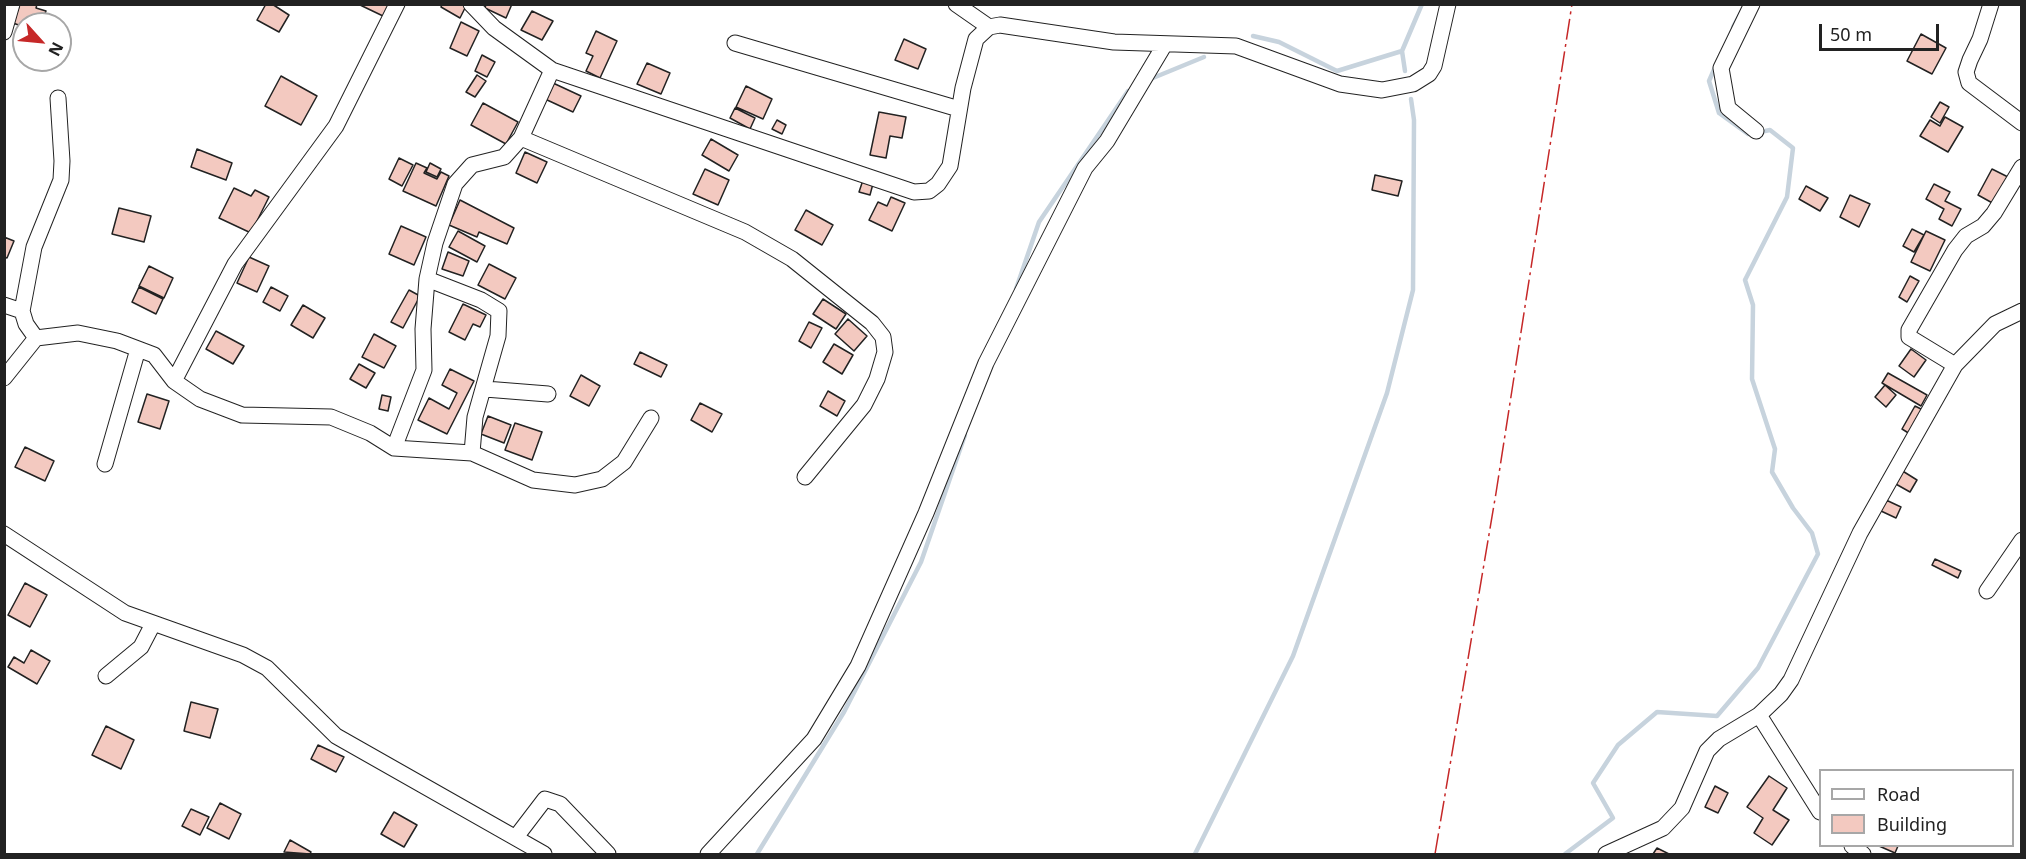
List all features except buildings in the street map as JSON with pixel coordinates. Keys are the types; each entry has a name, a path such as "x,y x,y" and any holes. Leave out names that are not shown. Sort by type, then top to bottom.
{"street":[{"path":"4,32 12,4"},
{"path":"174,381 235,264 336,126 397,4"},
{"path":"471,4 495,28 552,70 914,192 929,191 938,184 950,166 959,109 976,39 989,27 1000,26 1114,42 1236,46 1340,84 1382,90 1413,84 1429,74 1434,66 1448,4"},
{"path":"956,4 989,27"},
{"path":"1752,4 1721,68 1728,108 1756,131"},
{"path":"1991,4 1966,72 1969,83 2022,123"},
{"path":"735,43 959,109"},
{"path":"708,855 814,739 858,666 926,513 986,363 1085,168 1107,141 1165,44"},
{"path":"394,448 425,361 423,329 427,279 435,243 454,184 472,165 504,157 521,138 552,70"},
{"path":"36,338 26,324 22,311 34,247 61,180 63,161 58,98"},
{"path":"521,138 745,232 792,259 872,323 883,337 885,352 877,379 864,405 806,477"},
{"path":"1955,365 1914,342 1909,336 1910,330 1955,250 1966,236 1983,225 1994,213 2022,167"},
{"path":"427,279 481,300 499,311 498,336 485,389 475,417 472,453"},
{"path":"4,305 22,311"},
{"path":"1606,855 1663,828 1682,808 1707,751 1719,739 1759,715 1781,694 1791,680 1860,533 1955,365 1995,324 2022,311"},
{"path":"4,378 36,338 78,333 117,341 154,355 174,381 200,399 242,415 331,417 370,433 394,448 472,453 533,480 575,485 602,479 624,462 651,418"},
{"path":"105,464 138,349"},
{"path":"485,389 548,394"},
{"path":"4,534 125,613 243,655 267,668 336,736 544,855"},
{"path":"1987,591 2022,540"},
{"path":"106,676 141,647 153,624"},
{"path":"1759,715 1819,809"},
{"path":"516,837 545,799 560,804 608,855"}],"waterway":[{"path":"1405,71 1402,51 1422,4"},
{"path":"1733,27 1743,9"},
{"path":"1253,36 1279,42 1337,71 1402,51"},
{"path":"1148,80 1204,57"},
{"path":"1716,65 1709,81 1719,113 1748,134"},
{"path":"1016,289 1039,222 1128,91"},
{"path":"1195,854 1293,656 1387,393 1413,290 1414,120 1411,99"},
{"path":"1565,854 1613,818 1593,783 1618,745 1657,712 1717,716 1758,668 1818,554 1812,533 1793,508 1772,472 1775,449 1752,379 1753,305 1745,280 1787,197 1793,148 1770,130 1760,132"},
{"path":"757,854 844,712 921,562 965,435"}],"power":[{"path":"1435,854 1496,493 1572,4"}]}
